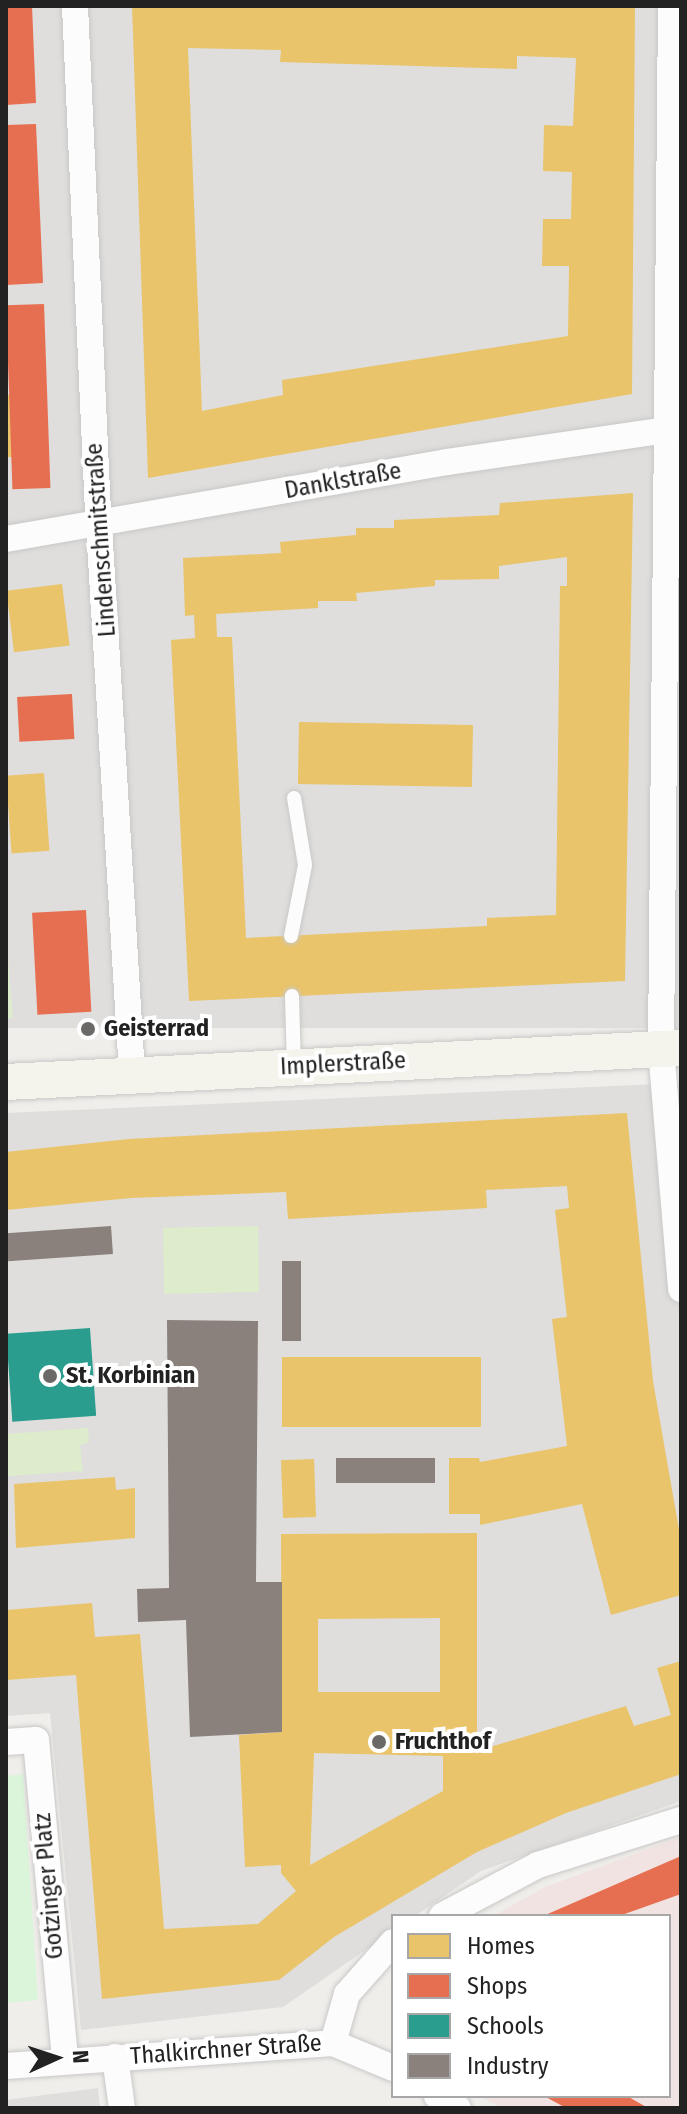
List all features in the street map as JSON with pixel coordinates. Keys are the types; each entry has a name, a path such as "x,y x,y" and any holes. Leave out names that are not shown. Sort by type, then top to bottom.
{"main road":[{"name":"Implerstraße","path":"6,1082 132,1073 294,1067 668,1037"}],"street":[{"name":"Lindenschmitstraße","path":"75,6 99,525 132,1073"},
{"path":"671,6 674,429 668,1037 681,1289"},
{"name":"Danklstraße","path":"6,539 447,462 674,429"},
{"name":"Gotzinger Platz","path":"6,1742 36,1740 65,2061"},
{"path":"446,1914 538,1865 681,1820"},
{"path":"333,2043 347,1994 391,1944"},
{"name":"Thalkirchner Straße","path":"6,2066 333,2043 391,2067"},
{"path":"115,2057 122,2108"},
{"path":"440,2098 458,2108"}],"lane":[{"path":"291,936 305,865 294,798"},
{"path":"292,996 294,1067"}],"shaded area":[{"path":"6,6 681,6 681,1028 6,1028"},
{"path":"681,1083 681,1801 481,1871 418,1914 391,1914 391,1932 283,2007 81,2030 50,1713 6,1716 6,1113"},
{"path":"681,1837 681,2108 502,2108 484,2098 671,2098 671,1914 497,1914 545,1887"},
{"path":"98,2088 100,2108 6,2108 6,2100"}],"green space":[{"path":"6,935 13,1018 6,1018"},
{"path":"258,1226 259,1292 164,1294 163,1228"},
{"path":"88,1428 89,1442 80,1445 83,1471 8,1476 6,1434"},
{"path":"23,1774 38,2000 6,2003 6,1776"}],"building: Homes":[{"path":"132,6 635,6 632,394 148,478","holes":["188,48 281,50 280,62 517,69 517,56 576,58 573,126 544,125 543,171 572,172 571,219 543,219 542,266 569,266 568,336 282,380 283,395 202,411"]},
{"path":"6,395 10,395 13,457 6,457"},
{"path":"633,493 625,981 189,1001 171,640 195,638 194,615 185,616 183,558 281,553 280,542 356,535 356,528 394,528 394,520 499,515 500,503","holes":["567,557 567,586 560,586 556,915 487,918 487,926 246,938 232,637 217,637 216,614 318,608 318,601 357,601 356,593 435,586 435,580 499,579 499,566"]},
{"path":"62,584 70,646 14,652 6,591"},
{"path":"299,722 473,725 472,787 298,784"},
{"path":"44,773 49,851 12,853 6,776"},
{"path":"627,1113 653,1381 681,1541 681,1595 611,1615 582,1504 480,1525 480,1514 449,1514 449,1458 479,1458 480,1462 567,1446 552,1319 567,1317 555,1210 569,1208 567,1186 486,1190 487,1208 288,1219 286,1192 131,1198 6,1210 6,1152 129,1139"},
{"path":"282,1357 481,1357 481,1427 282,1427"},
{"path":"314,1459 316,1517 283,1518 281,1460"},
{"path":"115,1477 116,1490 135,1488 135,1538 16,1548 14,1484"},
{"path":"477,1533 477,1751 626,1706 634,1726 671,1715 657,1668 681,1661 681,1774 566,1813 477,1852 334,1937 279,1980 102,1999 76,1675 6,1680 6,1610 92,1603 95,1637 140,1634 164,1929 258,1924 296,1891 281,1873 281,1865 245,1867 239,1735 282,1732 281,1534","holes":["440,1618 440,1692 318,1692 318,1619","314,1753 443,1756 443,1791 310,1865"]}],"building: Shops":[{"path":"6,6 32,6 36,103 6,105"},
{"path":"36,124 43,283 6,285 6,125"},
{"path":"44,304 50,488 12,489 6,305"},
{"path":"72,694 74,739 19,742 17,697"},
{"path":"86,910 91,1012 37,1015 32,913"},
{"path":"681,1856 681,1894 625,1914 548,1914"},
{"path":"548,2098 630,2098 648,2108 566,2108"}],"building: Schools":[{"name":"St. Korbinian","path":"90,1328 96,1416 12,1422 6,1334"}],"building: Industry":[{"path":"111,1226 113,1254 8,1261 6,1233"},
{"path":"282,1261 301,1261 301,1341 282,1341"},
{"path":"167,1320 258,1321 256,1582 282,1582 282,1732 190,1737 186,1620 138,1622 137,1589 169,1588"},
{"path":"336,1458 435,1458 435,1483 336,1483"}],"place":[{"name":"Geisterrad","path":"88,1029"},
{"name":"St. Korbinian","path":"50,1376"},
{"name":"Fruchthof","path":"379,1742"}]}
